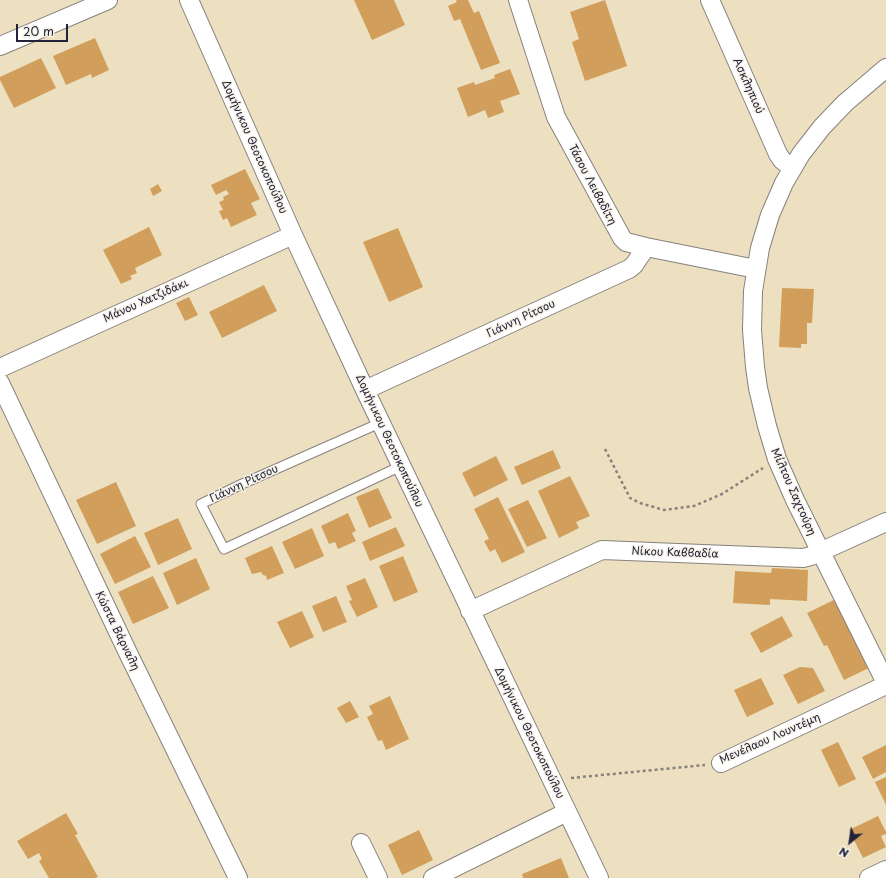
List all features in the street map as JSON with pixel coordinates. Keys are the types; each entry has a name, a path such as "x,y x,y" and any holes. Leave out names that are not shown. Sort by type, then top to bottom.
{"street":[{"path":"0,46 108,0"},
{"name":"Δομήνικου Θεοτοκοπούλου","path":"189,0 293,235 380,423 599,878"},
{"name":"Τάσου Λειβαδίτη","path":"518,0 556,117 618,233 626,242 756,269"},
{"name":"Ασκληπιού","path":"710,0 778,154 782,160 792,168"},
{"name":"Μίλτου Σαχτούρη","path":"886,68 832,116 812,139 792,168 775,201 760,248 756,269 752,312 755,367 764,415 777,459 789,487 886,684"},
{"name":"Μάνου Χατζιδάκι","path":"0,368 293,235"},
{"name":"Γιάννη Ρίτσου","path":"365,390 629,269 634,265 646,247"},
{"name":"Κώστα Βάρναλη","path":"0,383 128,655 238,878"},
{"name":"Νίκου Καββαδία","path":"470,611 602,550 803,558 821,552 886,522"},
{"name":"Μενέλαου Λουντέμη","path":"721,763 886,684"},
{"path":"433,878 567,812"},
{"path":"361,843 378,878"},
{"path":"869,878 886,870"}],"lane":[{"name":"Γιάννη Ρίτσου","path":"380,423 242,484 201,504 224,549 401,466"}],"path":[{"path":"605,449 630,498 640,503 664,510 694,506 722,494 777,459"},
{"name":"Μενέλαου Λουντέμη","path":"552,780 721,763"}],"building":[{"path":"354,0 394,0 405,25 372,40"},
{"path":"456,0 468,0 474,13 479,11 500,63 481,70 460,19 454,21 448,6 457,2"},
{"path":"605,0 627,66 585,81 572,42 579,39 570,12"},
{"path":"95,38 109,70 92,78 91,74 66,85 53,56"},
{"path":"41,58 56,88 14,108 0,80 0,77"},
{"path":"510,69 520,94 500,101 504,112 488,118 485,110 468,117 457,88 474,82 475,85 495,78 494,75"},
{"path":"245,169 260,199 251,203 257,215 231,227 227,218 223,220 219,211 223,210 219,202 224,200 223,197 229,194 226,190 216,195 211,185"},
{"path":"158,184 162,191 153,196 150,189"},
{"path":"149,227 162,255 135,268 137,273 130,276 132,279 121,284 103,250"},
{"path":"398,228 423,287 389,302 363,242"},
{"path":"264,285 277,311 222,338 209,312"},
{"path":"782,288 814,289 812,323 807,323 807,344 801,344 801,348 779,347"},
{"path":"189,297 198,315 185,321 176,303"},
{"path":"553,450 561,468 522,485 514,467"},
{"path":"496,456 508,480 474,497 462,473"},
{"path":"570,476 590,516 576,522 579,528 559,538 538,491"},
{"path":"116,482 136,526 97,544 76,500"},
{"path":"378,488 392,518 369,528 356,497"},
{"path":"498,497 525,552 502,563 495,549 490,552 484,541 489,539 474,509"},
{"path":"528,500 547,538 527,547 508,509"},
{"path":"348,513 356,531 352,533 356,541 338,549 335,542 329,544 321,526"},
{"path":"178,518 192,549 158,565 144,533"},
{"path":"396,527 405,546 370,561 362,542"},
{"path":"312,528 324,556 295,569 282,542"},
{"path":"135,536 151,567 115,584 100,554"},
{"path":"272,546 284,573 267,580 266,576 261,572 252,574 245,558"},
{"path":"403,556 418,592 394,602 379,566"},
{"path":"196,558 210,589 177,605 163,573"},
{"path":"772,568 808,570 807,601 770,599 770,605 733,603 735,571 771,573"},
{"path":"153,576 169,608 133,624 118,592"},
{"path":"365,578 378,607 357,617 349,601 352,600 346,586"},
{"path":"336,596 347,622 323,632 312,606"},
{"path":"838,598 875,665 844,680 827,645 824,646 807,613"},
{"path":"302,611 314,637 290,648 277,622"},
{"path":"782,616 793,636 761,653 750,633"},
{"path":"800,667 813,668 825,691 798,704 783,675"},
{"path":"761,678 774,704 747,717 734,690"},
{"path":"390,696 409,739 386,750 382,740 378,741 367,717 373,714 369,706"},
{"path":"350,701 359,717 346,723 337,708"},
{"path":"838,742 856,779 839,787 821,750"},
{"path":"886,745 886,772 873,779 862,757"},
{"path":"886,777 886,805 875,782"},
{"path":"66,813 78,834 75,835 98,877 49,878 39,861 42,859 39,853 28,859 17,841"},
{"path":"878,816 886,832 886,834 881,836 886,847 863,858 849,830"},
{"path":"419,830 433,860 402,875 388,845"},
{"path":"561,858 569,878 523,878 522,874"}]}
